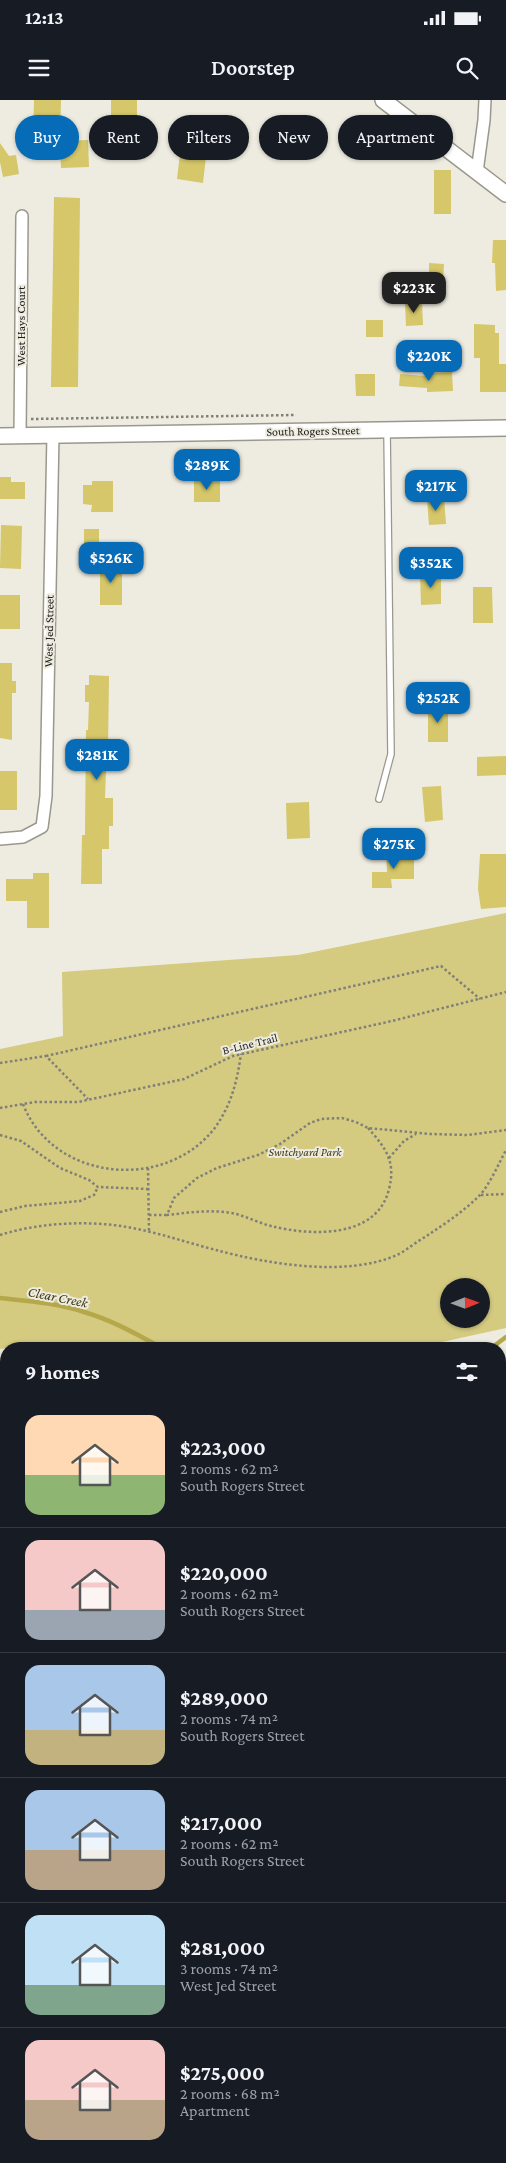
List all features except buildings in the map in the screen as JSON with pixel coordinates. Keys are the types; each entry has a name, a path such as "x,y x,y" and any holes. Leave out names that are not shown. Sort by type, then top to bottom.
{"street":[{"path":"384,100 506,194"},
{"path":"477,172 484,120 484,100"},
{"name":"West Hays Court","path":"20,436 22,216"},
{"name":"South Rogers Street","path":"0,436 506,428"},
{"name":"West Jed Street","path":"0,839 23,837 42,827 46,796 52,434"}],"lane":[{"path":"379,799 391,754 387,430"}],"path":[{"path":"32,419 298,415"},
{"path":"0,1063 46,1056 441,966 480,999"},
{"name":"B-Line Trail","path":"0,1108 35,1102 78,1102 184,1079 221,1060 241,1054 392,1021 506,992"},
{"path":"23,1104 30,1121 49,1142 69,1156 92,1166 118,1170 148,1168 169,1162 192,1149 213,1130 228,1109 235,1090 241,1054"},
{"path":"46,1056 88,1099"},
{"path":"167,1215 174,1198 197,1178 217,1168 258,1156 280,1144 310,1123 321,1119 342,1118 368,1128 417,1133 468,1135 506,1130"},
{"path":"149,1216 224,1212 246,1216 270,1226 305,1232 346,1229 361,1225 378,1212 387,1198 391,1179 389,1158 384,1146 368,1128"},
{"path":"389,1158 404,1141 417,1133"},
{"path":"0,1134 21,1141 60,1168 89,1180 98,1187 148,1189"},
{"path":"0,1235 12,1231 61,1224 112,1225 149,1231 250,1259 301,1265 372,1263 399,1254 449,1221 481,1195 506,1150"},
{"path":"148,1168 149,1231"},
{"path":"0,1212 25,1206 80,1201 94,1194 98,1187"},
{"path":"481,1195 506,1194"}],"green space":[{"name":"Switchyard Park","path":"506,913 506,1328 442,1342 0,1342 0,1049 63,1036 62,972 298,955"}],"waterway":[{"name":"Clear Creek","path":"0,1298 53,1304 74,1309 94,1315 151,1342"},
{"name":"Clear Creek","path":"499,1342 506,1337"}]}
